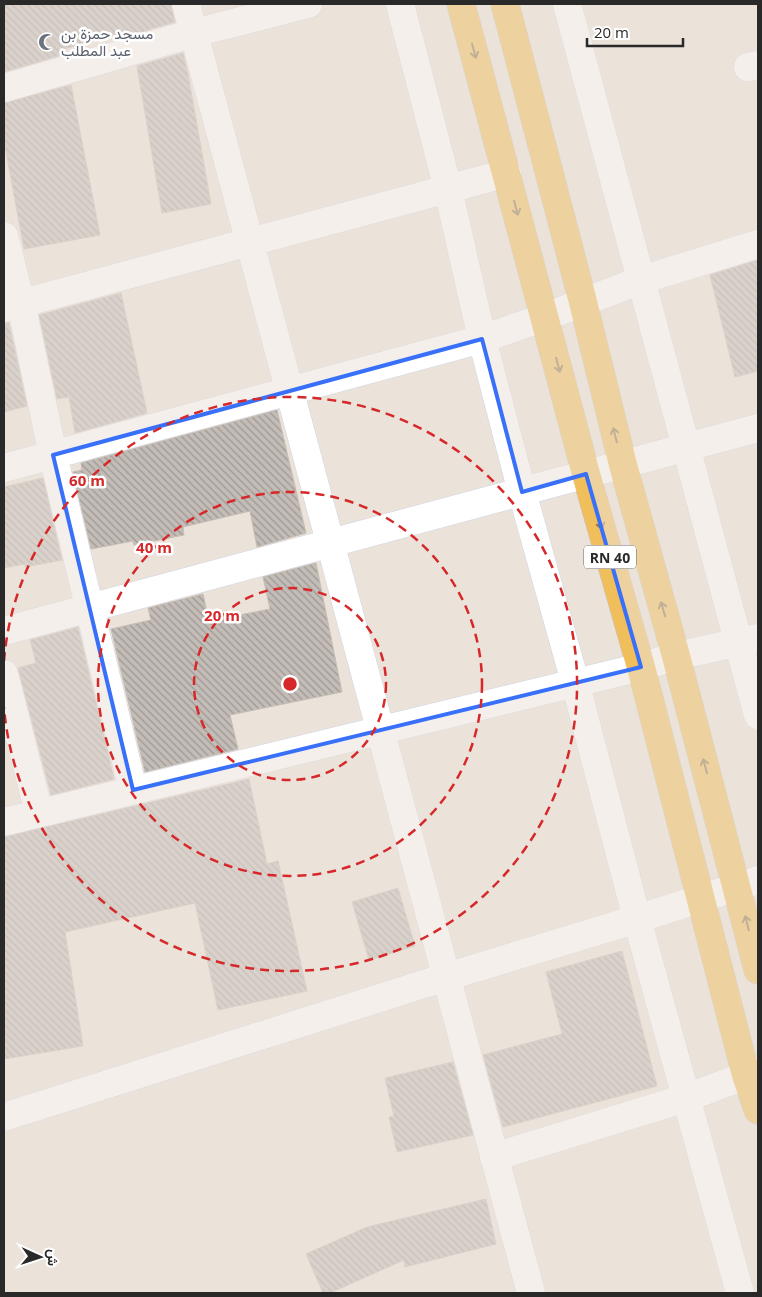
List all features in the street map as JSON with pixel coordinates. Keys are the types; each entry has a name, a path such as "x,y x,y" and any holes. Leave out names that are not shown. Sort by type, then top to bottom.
{"main road":[{"name":"RN 40","path":"461,4 586,474 641,667 700,898 752,1073 758,1110"},
{"name":"RN 40","path":"506,4 623,465 676,656 748,883 758,970"}],"street":[{"path":"186,4 531,1293"},
{"path":"4,88 194,33 308,4"},
{"path":"400,4 448,189 482,340 522,492 740,1293"},
{"path":"566,4 686,448 749,641 758,715"},
{"path":"12,305 507,173"},
{"path":"4,236 12,305 53,455 133,790"},
{"path":"4,468 482,340 641,280 758,244"},
{"path":"4,631 758,428"},
{"path":"4,822 641,667 676,656 749,641"},
{"path":"4,674 39,813"},
{"path":"4,1117 748,883"},
{"path":"494,1156 686,1098 752,1073"}],"highlighted area":[{"path":"482,339 522,492 586,474 641,667 133,790 53,455"}],"building":[{"name":"مسجد حمزة بن عبد المطلب","path":"4,4 171,4 175,22 131,35 131,31 64,49 65,54 4,72"},
{"path":"183,53 211,204 162,213 137,66"},
{"path":"71,85 100,235 24,249 4,141 4,103"},
{"path":"758,260 758,371 735,377 710,275"},
{"path":"121,293 147,413 75,433 69,397 57,399 39,315"},
{"path":"4,323 9,323 27,406 4,412"},
{"path":"277,410 306,533 257,547 250,511 183,527 184,535 134,545 133,541 91,549 73,472 82,470 81,463"},
{"path":"43,478 62,560 25,567 25,564 4,568 4,487"},
{"path":"316,563 342,692 230,715 238,749 145,772 111,629 151,620 148,608 203,594 209,621 270,609 263,577"},
{"path":"78,627 114,779 51,795 18,668 36,663 30,640"},
{"path":"249,779 267,864 278,861 307,991 218,1010 195,903 65,932 83,1046 4,1059 4,837"},
{"path":"398,888 415,946 369,960 352,902"},
{"path":"622,951 657,1086 503,1127 483,1055 562,1034 546,972"},
{"path":"453,1062 473,1135 397,1152 389,1117 394,1116 385,1078"},
{"path":"486,1199 496,1244 405,1267 404,1260 330,1293 323,1293 306,1254 367,1227"}],"place":[{"name":"مسجد حمزة بن عبد المطلب","path":"47,42"}]}
